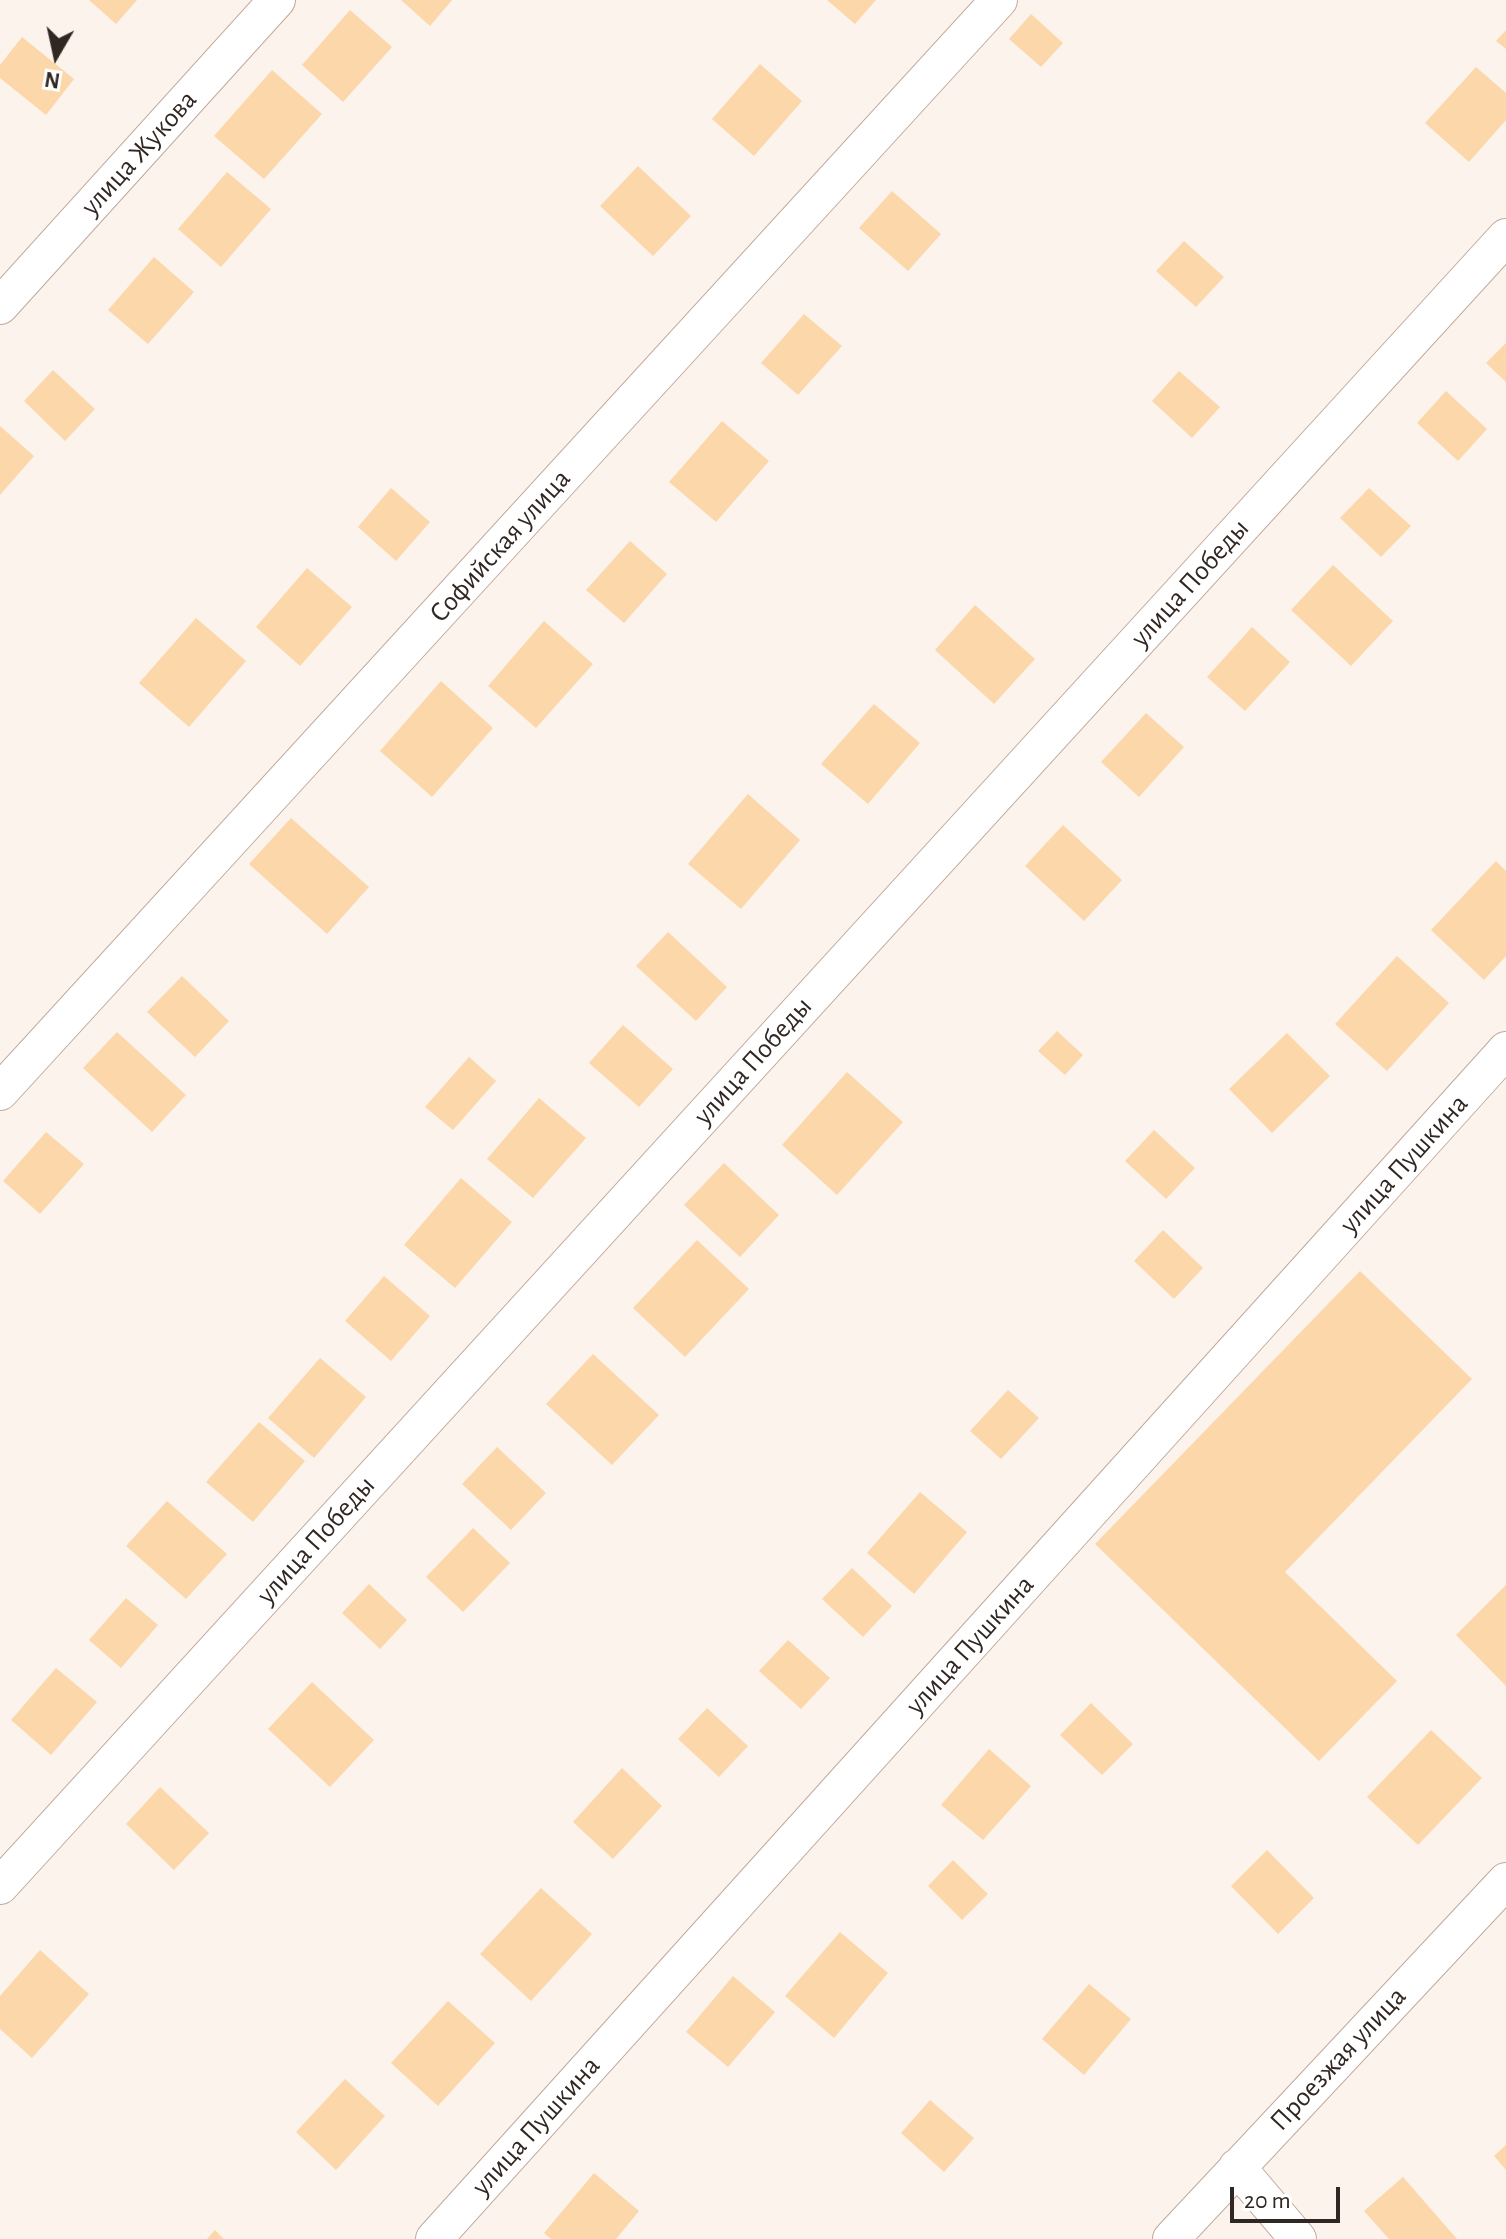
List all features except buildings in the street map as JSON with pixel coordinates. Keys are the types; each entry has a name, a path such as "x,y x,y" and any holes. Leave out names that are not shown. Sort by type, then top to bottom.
{"street":[{"name":"улица Жукова","path":"0,306 277,0"},
{"name":"Софийская улица","path":"0,1092 999,0"},
{"name":"улица Победы","path":"0,1886 1506,237"},
{"name":"улица Пушкина","path":"434,2239 1506,1050"},
{"name":"Проезжая улица","path":"1171,2239 1506,1881"},
{"path":"1237,2167 1298,2239"}]}
